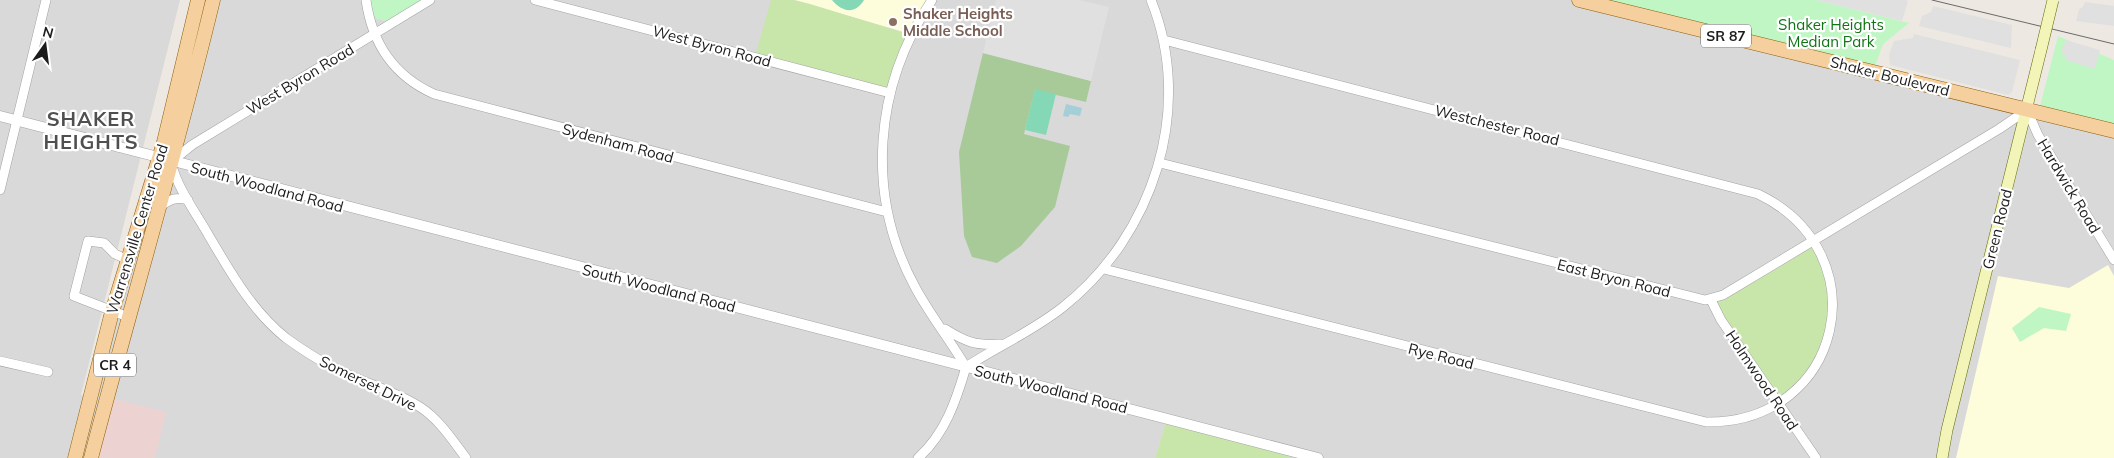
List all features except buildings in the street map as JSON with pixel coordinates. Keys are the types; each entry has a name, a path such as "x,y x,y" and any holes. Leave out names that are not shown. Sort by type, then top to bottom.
{"main road":[{"name":"Warrensville Center Road","path":"91,458 159,207 165,160 198,0"},
{"name":"Warrensville Center Road","path":"74,458 112,312 128,260 165,160 213,0"},
{"name":"Shaker Boulevard","path":"1579,0 2114,131"},
{"name":"Green Road","path":"1942,458 1947,430 2053,0"}],"street":[{"path":"0,190 46,0"},
{"name":"Sydenham Road","path":"366,0 374,34 386,57 416,85 434,94 887,212"},
{"name":"West Byron Road","path":"165,160 430,0"},
{"name":"West Byron Road","path":"535,0 890,93"},
{"path":"932,0 904,48 890,93 882,156 887,212 898,249 914,286 966,367"},
{"path":"918,458 934,441 950,416 966,367 1001,344 1048,319 1075,297 1104,269 1135,222 1149,194 1160,162 1165,136 1168,98 1164,40 1151,0"},
{"name":"Westchester Road","path":"1164,40 1748,190 1774,202 1792,214 1814,240 1824,258 1829,275 1833,309 1831,326 1825,346 1814,369 1797,389 1778,404"},
{"path":"1711,300 1723,295 1999,129 2027,110"},
{"name":"Hardwick Road","path":"2027,110 2038,135 2114,260"},
{"name":"South Woodland Road","path":"0,116 1318,458"},
{"name":"Somerset Drive","path":"165,160 174,172 188,200 242,290 263,316 286,338 344,373 375,384 422,408 446,432 466,458"},
{"name":"East Bryon Road","path":"1160,162 1683,296 1711,300"},
{"path":"159,207 171,199 188,200"},
{"path":"128,260 115,254 104,243 88,241 74,296 128,317"},
{"name":"Rye Road","path":"1104,269 1696,421 1737,420 1756,415 1778,404"},
{"name":"Holmwood Road","path":"1711,300 1721,320 1816,458"},
{"path":"942,328 967,342 985,345 1001,344"},
{"path":"0,361 48,372"}],"shaded area":[{"path":"0,0 180,0 81,395 89,397 159,159 171,162 213,0 1579,0 2114,131 2114,458 1290,458 1291,451 1167,419 1155,458 0,458"},
{"name":"Shaker Heights Middle School","path":"794,0 927,0 907,33"},
{"path":"996,0 1079,0 1109,7 1091,81 983,53"},
{"path":"1816,0 1905,0 1908,1 1902,21"},
{"path":"2085,2 2114,6 2114,26 2076,21 2079,9 2082,8"},
{"path":"1933,6 2012,25 2011,48 1919,26 1922,16 1931,12"},
{"path":"1914,34 2020,60 2012,92 2008,95 1890,65 1889,54 1894,41 1913,38"},
{"path":"2066,40 2100,50 2095,69 2065,60 2066,55 2061,53"},
{"path":"2108,265 2114,276 2114,458 1956,458 1998,276 2069,288"},
{"path":"107,397 166,412 155,458 91,458"}],"green space":[{"path":"370,0 423,0 387,21 376,19 372,12"},
{"path":"771,0 794,0 810,4 911,35 890,93 755,57"},
{"path":"832,0 864,0 857,8 848,10 840,7"},
{"name":"Shaker Heights Median Park","path":"1580,0 1816,0 1909,23 1883,44 1873,72"},
{"path":"2058,36 2114,60 2114,131 2040,106"},
{"path":"983,53 1091,81 1086,102 1035,90 1024,134 1070,146 1055,207 1021,246 997,263 972,257 964,236 959,152"},
{"path":"1035,89 1056,94 1046,135 1025,130"},
{"path":"1814,240 1831,290 1822,354 1778,404 1711,300"},
{"path":"2039,307 2071,314 2066,331 2044,328 2020,342 2012,328"},
{"path":"1167,419 1291,451 1290,458 1155,458"}],"water":[{"path":"1066,104 1082,108 1080,116 1070,114 1068,117 1063,116"}],"tram line":[{"path":"1932,0 2114,44"}],"place":[{"name":"Shaker Heights Middle School","path":"893,22"}],"district":[{"name":"SHAKER HEIGHTS","path":"91,130"}]}
